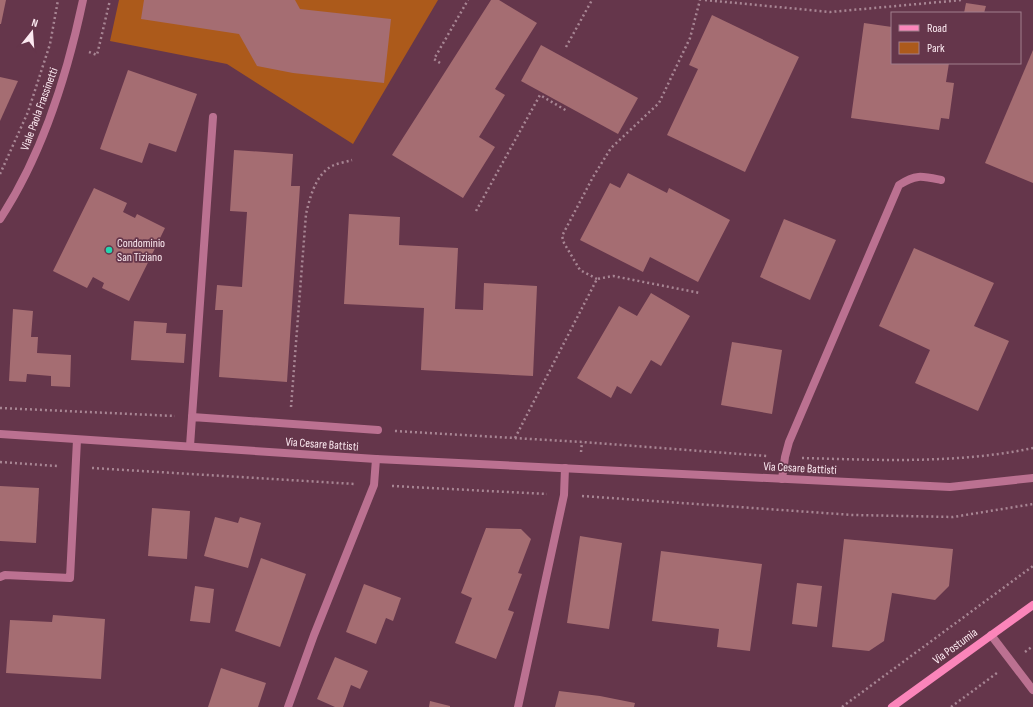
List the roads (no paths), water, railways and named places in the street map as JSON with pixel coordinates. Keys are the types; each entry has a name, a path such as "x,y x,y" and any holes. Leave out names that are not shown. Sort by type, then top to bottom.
{"main road":[{"name":"Via Postumia","path":"892,707 1033,605"}],"street":[{"name":"Viale Paola Frassinetti","path":"0,219 36,153 73,48 83,0"},
{"path":"190,446 213,116"},
{"path":"782,479 789,442 899,185 910,178 922,176 941,180"},
{"path":"192,417 378,430"},
{"name":"Via Cesare Battisti","path":"0,434 376,459 950,488 1033,478"},
{"path":"0,577 5,575 70,578 77,440"},
{"path":"288,707 314,635 374,485 376,459"},
{"path":"518,707 564,495 565,468"},
{"path":"991,635 1033,690"}],"place":[{"name":"Condominio San Tiziano","path":"109,250"}]}
